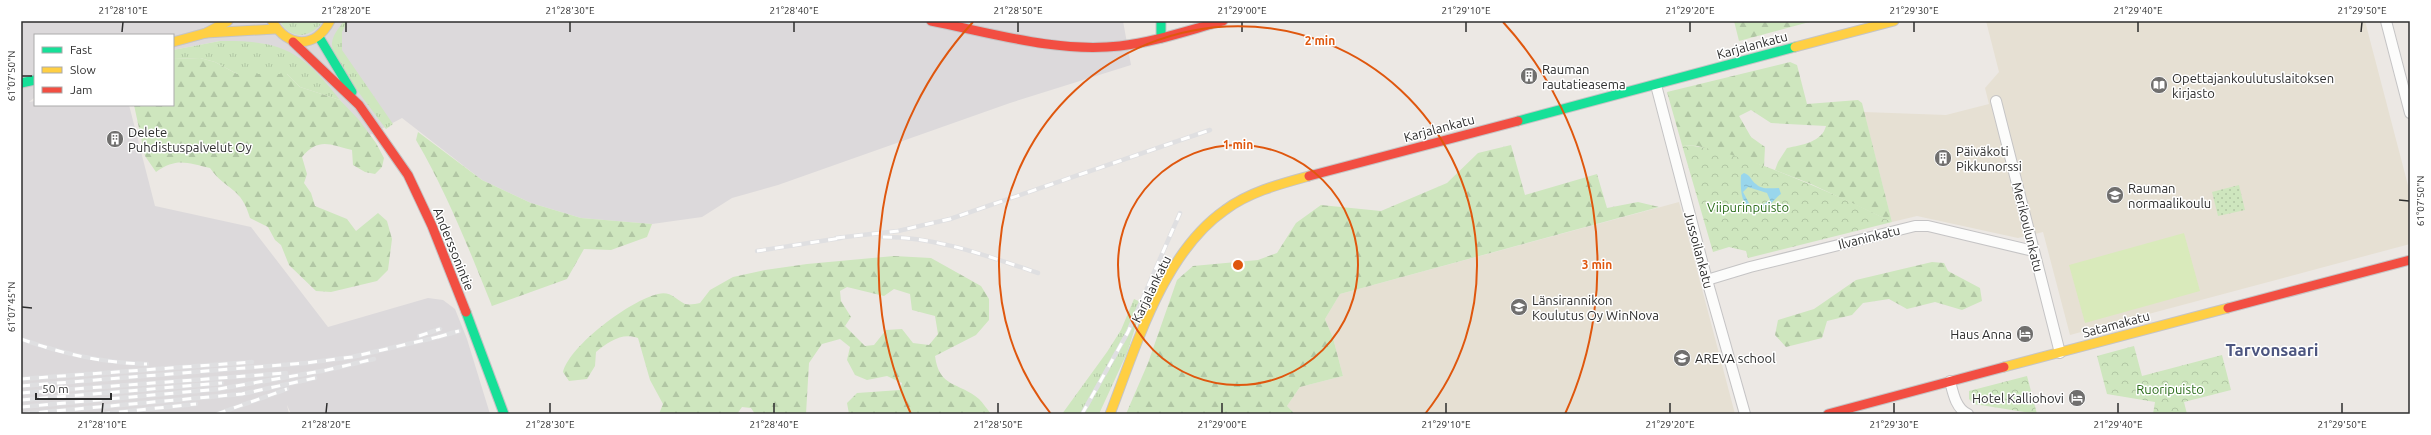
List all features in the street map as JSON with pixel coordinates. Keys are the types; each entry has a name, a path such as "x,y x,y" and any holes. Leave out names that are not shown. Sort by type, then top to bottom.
{"main road":[{"path":"206,33 228,21"},
{"path":"294,42 307,42 319,37 330,21"},
{"path":"932,21 1072,45 1119,46 1161,38 1223,21"},
{"path":"1161,21 1161,38"},
{"name":"Karjalankatu","path":"1110,414 1166,282 1192,241 1224,210 1254,194 1298,178 1656,85 1894,21"},
{"path":"174,42 206,33 273,25"},
{"name":"Anderssonintie","path":"273,25 286,39 294,42 358,105 374,124 408,175 432,226 477,338 504,414"},
{"name":"Anderssonintie","path":"319,37 358,105"},
{"path":"21,83 34,80"},
{"name":"Satamakatu","path":"1828,414 2410,260"}],"street":[{"path":"2386,21 2410,113"},
{"name":"Jussoilankatu","path":"1656,85 1707,280 1746,414"},
{"name":"Merikoulunkatu","path":"1996,101 2060,353"},
{"name":"Ilvaninkatu","path":"1707,280 1750,267 1915,226 1928,226 2034,251"},
{"path":"1950,381 1957,404 1962,412 1968,414"}],"shaded area":[{"path":"21,21 1123,21 1131,65 1010,103 778,185 732,198 702,217 652,224 581,218 531,203 482,180 402,118 370,135 340,100 266,44 220,41 174,50 174,34 34,34 34,98 29,102 34,101 34,106 129,106 155,206 251,227 328,327 428,298 443,300 455,309 467,339 490,414 291,414 287,405 289,414 21,414"},
{"path":"1986,21 2365,21 2410,193 2410,244 2070,335 2043,232 2018,238 1917,216 1892,222 1864,112 1946,115 1989,104 1985,88 1999,72"},
{"name":"Länsirannikon Koulutus Oy WinNova","path":"1679,202 1735,414 1295,414 1287,406 1300,387 1343,376 1333,338 1325,319 1340,294"}],"green space":[{"path":"280,21 323,21 313,31 301,35 289,32"},
{"path":"344,21 347,23 342,32 342,50 393,124 386,129 345,73 333,50 332,43 336,31"},
{"path":"1734,21 1813,21 1739,41"},
{"path":"220,41 241,41 275,46 302,60 314,70 340,100 300,87 287,74 237,74 215,62 200,58 174,59 174,50"},
{"path":"200,58 215,62 237,74 287,74 300,87 340,100 359,120 376,143 384,158 382,167 375,174 365,172 353,165 352,150 325,144 319,145 308,151 302,157 307,174 304,183 311,193 315,206 347,219 356,231 378,213 387,221 392,239 388,270 377,281 331,292 316,291 289,265 281,245 275,240 268,227 250,218 238,194 222,181 210,168 182,162 170,164 156,172 145,156 134,106 174,106 174,59"},
{"path":"1790,62 1797,65 1807,104 1858,100 1862,103 1892,222 1811,184 1775,170 1787,148 1811,142 1820,136 1826,126 1771,123 1751,110 1739,116 1751,137 1765,147 1764,166 1698,146 1682,145 1667,92"},
{"path":"418,132 482,180 531,203 581,218 652,224 647,237 611,250 584,249 567,279 492,306 448,201 416,140"},
{"path":"1511,145 1525,195 1597,174 1607,208 1638,202 1659,207 1340,294 1325,319 1333,338 1343,376 1300,387 1287,406 1295,414 1126,414 1148,363 1177,280 1193,266 1258,260 1277,253 1296,223 1321,205 1381,211 1447,183 1478,153"},
{"name":"Viipurinpuisto","path":"1682,145 1711,149 1756,163 1791,176 1892,222 1748,258 1746,251 1729,247 1713,252"},
{"path":"2239,185 2245,210 2218,216 2212,192"},
{"path":"2184,233 2200,291 2085,323 2069,265"},
{"path":"894,256 931,258 981,286 989,299 989,320 976,335 935,356 937,366 945,379 979,399 991,414 849,414 847,403 857,393 900,390 902,383 887,376 867,380 855,375 847,360 850,347 840,339 822,344 809,363 806,414 755,414 751,408 742,407 737,414 659,414 663,404 650,380 638,338 632,336 616,339 596,352 595,366 587,379 569,381 563,372 568,361 589,337 618,314 646,298 662,293 673,296 685,304 700,303 710,290 733,277 765,270 807,264","holes":["847,287 884,296 894,289 910,294 912,310 935,316 938,334 929,345 913,343 902,329 886,330 874,345 865,346 845,326 851,317 841,301 840,291"]},
{"path":"1932,262 1944,263 1948,271 1980,288 1982,301 1962,310 1935,302 1907,309 1889,299 1863,303 1852,315 1827,321 1822,338 1786,347 1775,335 1778,320 1814,309 1856,280"},
{"path":"1134,299 1143,303 1127,353 1099,414 1062,414 1121,330"},
{"name":"Ruoripuisto","path":"2134,346 2142,376 2222,355 2231,390 2184,402 2187,414 2153,414 2155,402 2107,394 2097,356"},
{"path":"2027,376 2037,414 1974,404 1969,399 1969,391"}],"water":[{"path":"1744,173 1746,174 1758,186 1779,188 1781,194 1765,208 1757,211 1751,210 1747,207 1742,195 1741,175","holes":["1748,187 1767,193 1770,200 1761,206 1750,205 1743,192"]}],"railway":[{"path":"836,238 898,231 950,219 1210,130"},
{"path":"1082,414 1128,332 1180,213"},
{"path":"883,237 923,240 943,244 981,254 1038,273"},
{"path":"757,251 841,238"},
{"path":"419,336 440,329"},
{"path":"438,337 459,331"},
{"path":"21,386 306,363 352,357 442,336"},
{"path":"21,339 52,349 98,360 147,364"},
{"path":"21,407 219,389 327,370 374,359"},
{"path":"21,379 252,362"},
{"path":"21,393 286,373"},
{"path":"21,414 242,394 315,378"},
{"path":"21,400 222,383"},
{"path":"217,414 287,389"},
{"path":"101,414 196,404"}],"traffic: fast":[{"path":"1161,21 1161,38"},
{"path":"319,37 352,92"},
{"path":"1518,121 1795,47"},
{"path":"21,83 34,80"},
{"path":"466,312 504,414"}],"traffic: slow":[{"path":"174,42 206,33 228,21"},
{"path":"272,21 278,30 286,36 301,42 317,37 330,21"},
{"path":"1795,47 1894,21"},
{"path":"206,33 275,29"},
{"path":"1110,414 1141,331 1154,303 1168,276 1203,228 1225,210 1254,193 1309,176"},
{"path":"2004,367 2228,308"}],"traffic: jam":[{"path":"931,21 1025,41 1072,47 1120,46 1146,42 1223,21"},
{"path":"293,42 359,105 408,175 432,226 466,312"},
{"path":"1309,176 1518,121"},
{"path":"2228,308 2410,260"},
{"path":"1828,414 2004,367"}],"place":[{"name":"Rauman rautatieasema","path":"1529,76"},
{"name":"Opettajankoulutuslaitoksen kirjasto","path":"2159,85"},
{"name":"Delete Puhdistuspalvelut Oy","path":"115,139"},
{"name":"Päiväkoti Pikkunorssi","path":"1943,158"},
{"name":"Rauman normaalikoulu","path":"2115,195"},
{"name":"Länsirannikon Koulutus Oy WinNova","path":"1519,307"},
{"name":"Haus Anna","path":"2025,334"},
{"name":"AREVA school","path":"1682,358"},
{"name":"Hotel Kalliohovi","path":"2077,398"}],"district":[{"name":"Tarvonsaari","path":"2272,350"}]}
